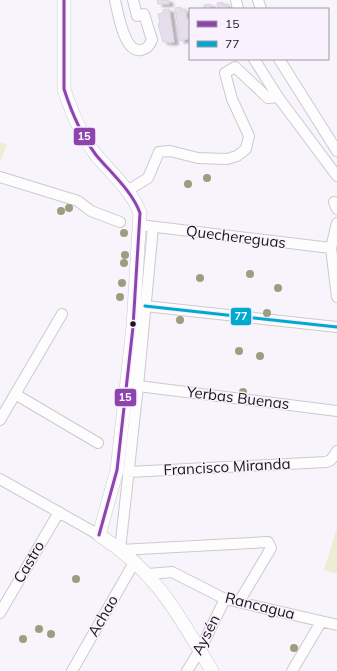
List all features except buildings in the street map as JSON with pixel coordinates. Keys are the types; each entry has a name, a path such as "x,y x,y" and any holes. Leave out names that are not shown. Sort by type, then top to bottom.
{"main road":[{"path":"64,0 64,89 67,101 95,153 136,202 147,226 116,470 99,535 135,561 148,574 172,605 212,671"}],"street":[{"path":"115,0 127,44 135,50 141,50 147,48 152,40 144,14 137,16 133,0"},
{"path":"255,60 278,97 337,176"},
{"path":"280,60 337,151"},
{"path":"126,191 148,178 159,152 170,151 198,158 226,159 238,156 246,148 249,136 232,99 225,73 235,67 268,98 278,97"},
{"path":"0,177 78,201 91,211 120,222"},
{"path":"337,223 331,248 337,298"},
{"path":"147,226 145,306 120,550 268,542 271,548 239,602"},
{"name":"Quechereguas","path":"147,226 331,248"},
{"path":"145,306 337,327"},
{"path":"0,420 62,314"},
{"name":"Yerbas Buenas","path":"138,386 337,411"},
{"path":"15,394 98,443"},
{"name":"Francisco Miranda","path":"128,472 326,462 331,460 337,450"},
{"path":"0,478 99,535"},
{"name":"Castro","path":"0,613 59,512"},
{"name":"Achao","path":"72,671 135,561"},
{"name":"Rancagua","path":"148,574 172,572 225,599 337,625"},
{"name":"Aysén","path":"186,671 200,650 225,599"},
{"path":"292,671 321,622"}],"green space":[{"path":"0,142 7,145 0,161"},
{"path":"337,528 337,574 324,570"}],"transit line":[{"name":"15","path":"64,0 64,89 77,123 86,140 96,155 127,190 140,213 133,327 117,470 99,535"},
{"name":"77","path":"145,306 337,327"}]}
